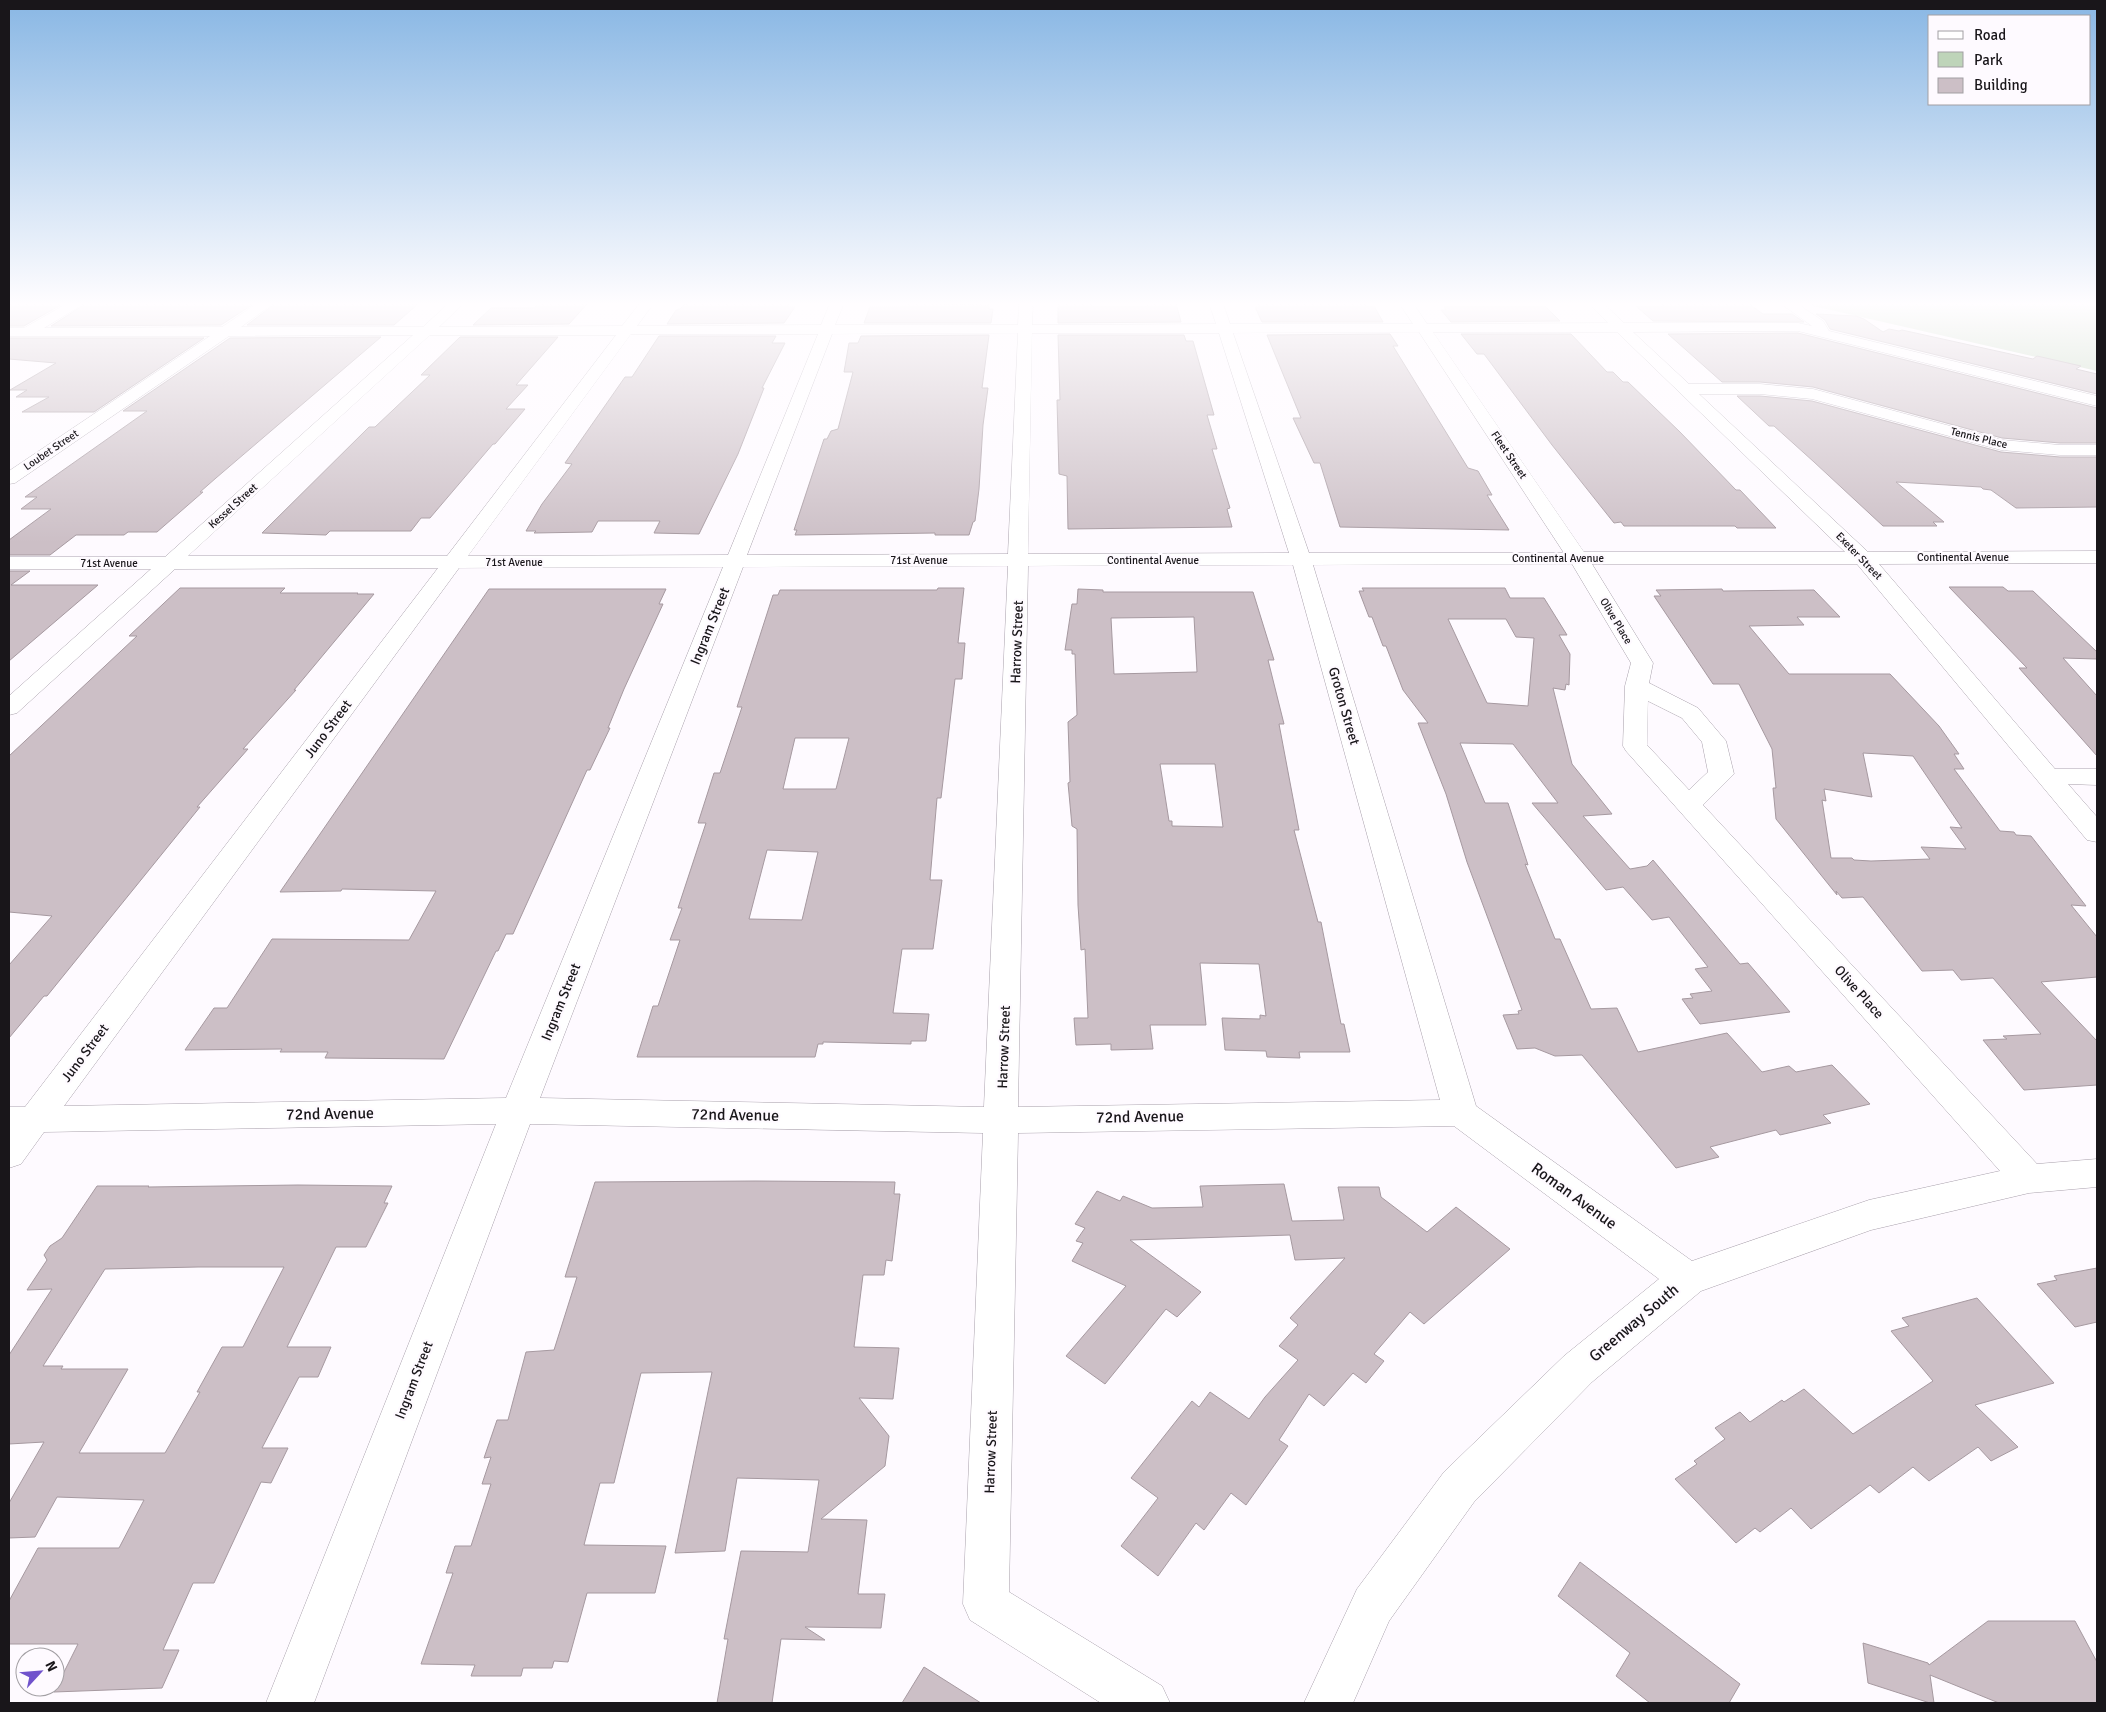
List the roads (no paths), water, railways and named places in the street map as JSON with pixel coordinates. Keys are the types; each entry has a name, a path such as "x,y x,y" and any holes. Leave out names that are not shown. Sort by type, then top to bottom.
{"street":[{"name":"Loubet Street","path":"9,479 150,383"},
{"name":"Kessel Street","path":"9,708 369,383"},
{"name":"Juno Street","path":"9,1154 22,1120 453,562 586,383"},
{"name":"Ingram Street","path":"290,1703 518,1111 805,383"},
{"name":"Harrow Street","path":"1024,383 986,1604 1145,1703"},
{"name":"Groton Street","path":"1243,383 1301,559 1462,1113"},
{"name":"Fleet Street","path":"1460,383 1578,558"},
{"name":"Exeter Street","path":"1679,383 1863,558 2097,834"},
{"path":"2023,383 2097,401"},
{"name":"Tennis Place","path":"1686,389 1786,390 1813,394 2000,445 2060,450 2097,450"},
{"name":"Continental Avenue","path":"1019,560 2097,557"},
{"name":"Olive Place","path":"1578,558 1642,664 1637,686 1635,746 2029,1179"},
{"name":"71st Avenue","path":"9,563 1019,560"},
{"path":"1637,686 1690,713 1714,741 1721,774 1688,805"},
{"path":"2047,776 2097,776"},
{"name":"72nd Avenue","path":"22,1120 518,1111 1002,1120 1462,1113"},
{"name":"Roman Avenue","path":"1462,1113 1687,1279"},
{"name":"Greenway South","path":"1328,1703 1373,1605 1459,1487 1578,1370 1687,1279 1869,1215 2029,1179 2097,1174"}]}
